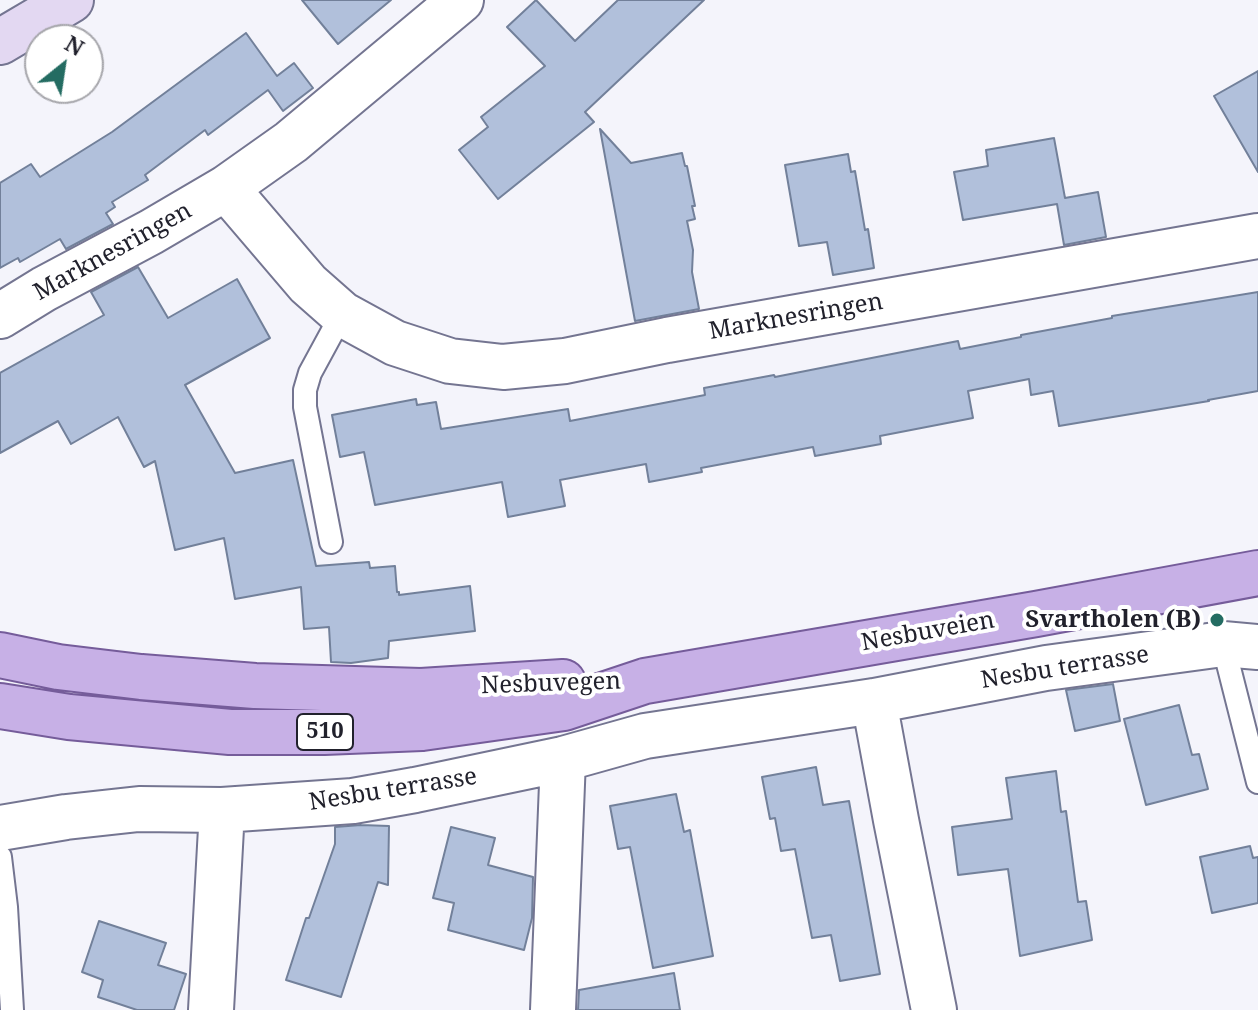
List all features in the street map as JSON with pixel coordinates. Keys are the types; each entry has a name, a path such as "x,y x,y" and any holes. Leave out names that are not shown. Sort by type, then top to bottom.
{"main road":[{"path":"0,42 71,0"},
{"name":"Nesbuveien","path":"645,681 1258,573"},
{"name":"Nesbuvegen","path":"0,655 58,667 255,686 421,691 553,682 645,681"},
{"name":"Nesbuvegen","path":"0,706 69,717 230,732 352,731 422,728 564,708 645,681"}],"street":[{"name":"Marknesringen","path":"0,316 226,188 291,142 461,0"},
{"name":"Marknesringen","path":"226,188 308,284 342,314 395,343 450,361 503,367 565,361 682,337 1258,236"},
{"name":"Nesbu terrasse","path":"0,828 139,809 222,810 353,801 563,759 645,736 874,701 1046,668 1241,646"},
{"path":"874,701 934,1010"},
{"path":"553,1010 563,759"},
{"path":"211,1010 222,810"}],"lane":[{"path":"331,542 305,407 305,390 310,373 342,314"},
{"path":"1241,646 1258,782"},
{"path":"0,857 12,1010"}],"building":[{"path":"302,0 391,0 338,44"},
{"path":"536,0 575,41 618,0 704,0 585,112 594,122 498,199 459,150 488,127 481,117 545,66 507,27"},
{"path":"246,33 277,76 294,63 313,88 283,111 268,90 208,135 205,130 145,175 148,180 112,202 115,207 106,213 113,224 66,249 60,239 20,262 18,258 0,268 0,183 31,164 40,177 112,132"},
{"path":"1258,71 1258,172 1214,96"},
{"path":"600,129 631,163 682,153 695,206 692,206 695,219 687,221 699,309 635,321"},
{"path":"1054,138 1065,198 1098,192 1106,237 1064,245 1057,204 963,220 954,172 988,166 986,150"},
{"path":"848,154 851,172 855,171 874,268 833,275 827,242 799,246 785,165"},
{"path":"138,267 168,318 237,279 270,338 185,385 235,473 293,460 316,566 369,562 370,568 395,566 399,595 470,586 475,631 389,641 388,658 331,662 329,627 304,629 301,587 235,599 224,538 175,550 155,461 144,467 118,417 71,444 58,421 0,453 0,373 104,315 91,292"},
{"path":"1258,292 1258,391 1059,426 1053,391 1031,395 1029,379 968,391 973,418 880,436 881,444 815,456 813,447 701,468 702,472 649,482 646,464 560,480 565,506 508,517 502,482 375,505 364,452 340,457 332,415 416,399 417,405 436,402 441,429 568,409 570,421 705,395 704,388 958,341 960,349 1112,316"},
{"path":"1113,684 1120,721 1075,731 1066,690"},
{"path":"1179,705 1192,755 1199,754 1208,789 1146,805 1124,719"},
{"path":"816,767 823,805 849,801 880,974 840,981 831,935 812,938 795,849 781,851 775,818 770,819 762,777"},
{"path":"1056,771 1061,812 1066,811 1078,902 1086,901 1092,940 1020,956 1008,869 958,875 952,827 1012,819 1006,778"},
{"path":"676,794 684,832 690,830 713,956 653,968 630,847 618,849 610,806"},
{"path":"389,826 388,885 378,882 341,997 286,980 335,844 335,827"},
{"path":"451,827 495,838 488,865 533,877 532,918 524,950 448,930 454,903 433,898"},
{"path":"1250,846 1253,858 1258,857 1258,903 1212,913 1200,857"},
{"path":"99,921 166,943 158,965 186,974 174,1010 137,1010 98,997 103,980 82,972"},
{"path":"674,973 680,1010 578,1010 579,990"}],"place":[{"name":"Svartholen (B)","path":"1217,620"}]}
